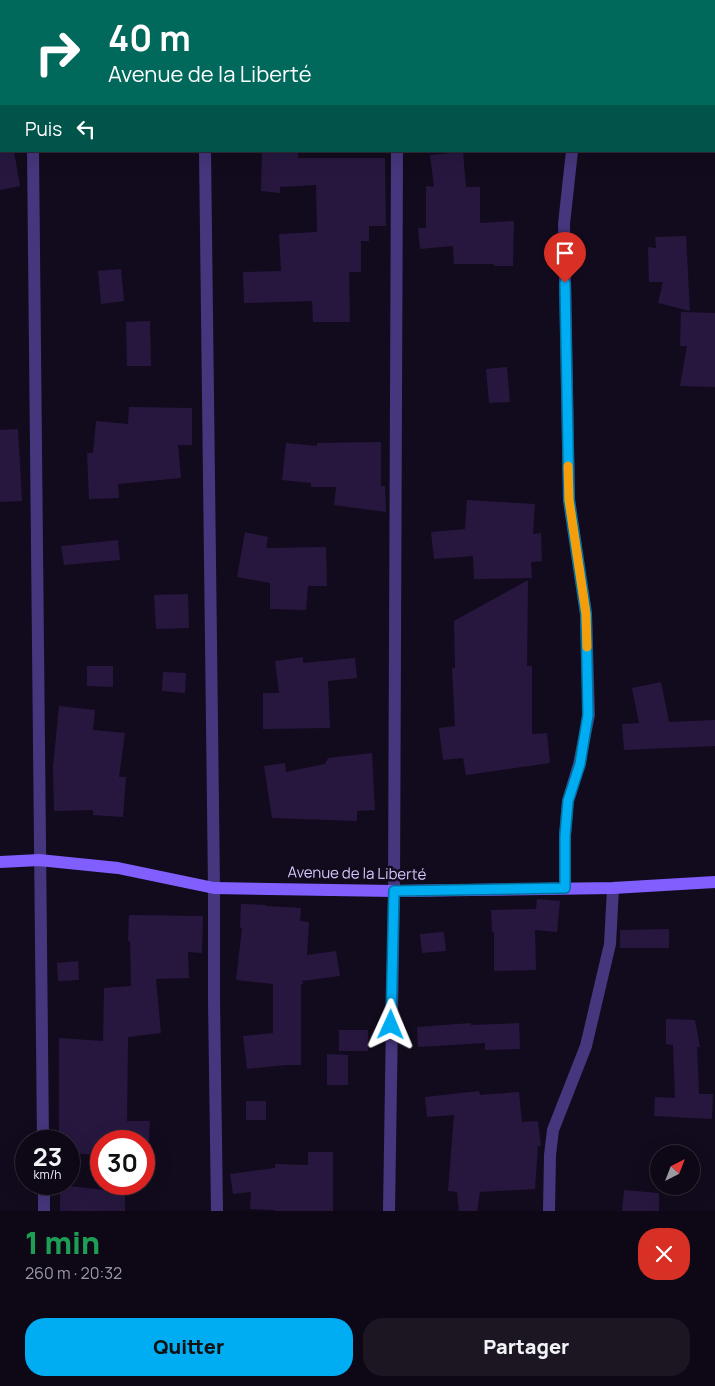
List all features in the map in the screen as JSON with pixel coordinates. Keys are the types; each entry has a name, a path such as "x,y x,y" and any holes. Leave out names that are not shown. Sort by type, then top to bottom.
{"street":[{"path":"33,152 43,1130"},
{"path":"205,152 217,1211"},
{"path":"388,1211 394,891 397,152"},
{"path":"565,888 565,836 568,801 580,764 588,715 586,614 569,500 564,224 572,152"},
{"name":"Avenue de la Liberté","path":"0,862 39,860 118,868 214,888 394,891 613,888 715,882"},
{"path":"549,1211 550,1154 553,1130 586,1046 610,944 613,888"},
{"path":"44,1195 44,1211"}],"building":[{"path":"0,152 14,152 20,186 0,190"},
{"path":"262,152 298,152 298,158 385,158 386,226 369,226 369,241 361,241 361,272 349,272 350,322 313,322 312,301 244,303 243,272 281,271 279,234 317,232 316,185 280,187 280,193 261,191"},
{"path":"463,152 466,187 480,187 480,223 514,221 513,266 454,264 453,246 420,249 418,228 426,228 426,186 434,187 430,155"},
{"path":"686,236 690,311 658,303 663,282 649,282 648,247 656,248 655,237"},
{"path":"121,269 124,301 101,304 98,271"},
{"path":"681,312 715,313 715,387 680,386 687,346 680,346"},
{"path":"150,321 151,366 127,366 126,322"},
{"path":"507,367 510,402 489,403 486,369"},
{"path":"129,407 192,408 192,445 178,445 181,478 118,484 119,498 89,499 87,453 93,453 96,421 128,424"},
{"path":"18,429 22,501 0,502 0,430"},
{"path":"381,442 381,486 385,486 386,512 334,505 336,487 311,487 311,483 282,480 286,443 317,446 317,443"},
{"path":"467,500 535,504 533,534 541,533 542,561 531,562 532,578 474,579 473,556 434,559 431,532 465,529"},
{"path":"245,532 268,537 266,548 326,547 327,586 308,586 306,610 270,609 270,583 237,577"},
{"path":"118,540 120,560 64,565 61,546"},
{"path":"528,580 527,666 532,666 532,734 547,733 550,763 466,775 463,758 443,760 439,728 455,726 452,668 455,668 454,621"},
{"path":"188,594 189,628 156,629 154,595"},
{"path":"303,657 303,663 355,658 357,678 328,681 330,728 263,729 263,693 279,693 275,661"},
{"path":"87,666 113,666 113,687 87,686"},
{"path":"163,672 186,673 185,693 162,691"},
{"path":"661,682 669,722 715,720 715,746 624,750 622,724 639,723 632,688"},
{"path":"59,706 95,710 93,730 125,733 119,777 126,777 123,817 93,815 93,810 54,811 53,767"},
{"path":"372,753 375,810 357,811 357,821 272,818 264,766 285,763 286,772 325,764 328,758"},
{"path":"537,899 560,901 557,932 535,930 536,970 494,971 494,932 492,932 491,910 536,909"},
{"path":"241,904 301,908 300,921 309,922 307,955 336,951 340,976 302,981 303,984 301,984 301,1065 247,1069 243,1036 273,1033 273,984 236,980 242,928 240,928"},
{"path":"129,915 203,916 202,953 188,952 189,978 156,979 161,1033 128,1037 127,1121 150,1121 150,1130 90,1130 90,1154 80,1154 80,1130 59,1130 59,1038 103,1041 104,988 131,986 130,941 128,941"},
{"path":"669,929 669,948 620,948 620,930"},
{"path":"444,932 446,951 422,953 420,934"},
{"path":"78,961 79,980 58,981 57,963"},
{"path":"666,1019 695,1020 700,1047 697,1047 699,1094 713,1094 712,1119 654,1116 655,1097 675,1098 673,1045 666,1044"},
{"path":"471,1023 471,1025 519,1023 520,1049 485,1050 485,1043 418,1047 417,1027"},
{"path":"339,1030 368,1030 368,1051 339,1051"},
{"path":"327,1054 348,1055 348,1085 327,1085"},
{"path":"479,1091 480,1095 519,1092 522,1122 538,1121 541,1146 538,1146 535,1189 480,1192 477,1211 459,1211 457,1192 448,1191 454,1115 427,1117 425,1097"},
{"path":"246,1101 266,1101 266,1120 246,1120"},
{"path":"308,1152 333,1152 333,1211 250,1209 251,1192 233,1194 230,1174 275,1168 275,1164 308,1165"},
{"path":"80,1187 90,1188 90,1195 125,1195 125,1211 60,1211 60,1195 80,1195"},
{"path":"624,1190 659,1195 659,1211 622,1211"}],"slow traffic":[{"path":"568,466 569,500 586,614 587,647"}],"route":[{"path":"391,1025 394,891 565,888 565,836 568,801 580,764 588,715 586,614 569,500 565,283"}]}
